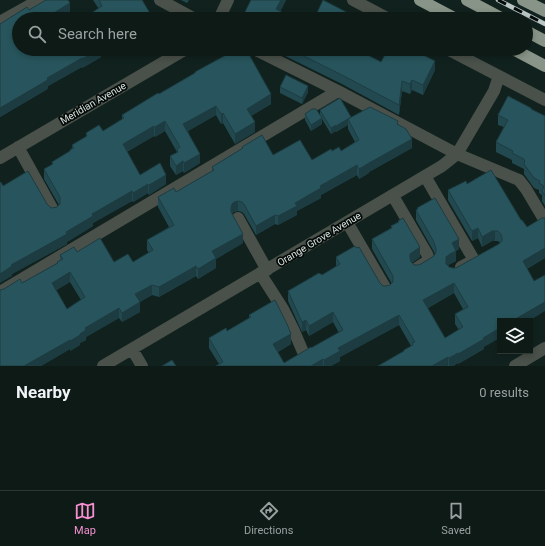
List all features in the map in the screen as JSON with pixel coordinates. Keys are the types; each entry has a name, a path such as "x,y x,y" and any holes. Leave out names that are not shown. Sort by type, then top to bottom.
{"highway":[{"path":"420,0 443,12"},
{"path":"467,0 490,12"},
{"path":"523,0 545,11"},
{"path":"533,35 545,41"},
{"path":"526,56 545,66"}],"street":[{"path":"18,12 39,0"},
{"path":"160,0 182,12"},
{"path":"222,12 228,0"},
{"path":"352,0 375,12"},
{"path":"0,22 12,15"},
{"name":"Meridian Avenue","path":"0,158 174,56"},
{"path":"268,56 457,154 519,180 545,221"},
{"path":"461,56 545,100"},
{"name":"Orange Grove Avenue","path":"103,366 442,166 457,154 494,91 500,76"},
{"path":"0,292 338,91"},
{"path":"18,147 53,210"},
{"path":"425,176 479,257 453,272"},
{"path":"393,196 429,260 417,268"},
{"path":"238,218 263,272 286,314 303,352"},
{"path":"347,222 386,289"},
{"path":"515,366 545,348"},
{"path":"132,349 142,366"}],"building":[{"path":"46,0 68,0 70,3 55,12 19,12 27,7 29,10"},
{"path":"99,0 142,0 149,12 93,12 102,6"},
{"path":"251,0 281,0 276,9 282,12 245,12"},
{"path":"323,0 346,12 317,12"},
{"path":"12,16 12,56 87,56 47,78 48,79 46,81 0,108 0,24"},
{"path":"224,56 250,56 271,94 247,109 255,122 235,134 223,113 221,114 216,106 183,124 200,154 184,163 183,161 176,166 170,156 178,152 177,149 180,147 165,121 123,144 140,175 160,163 166,175 133,193 132,191 92,214 93,216 66,232 67,234 11,265 12,266 0,274 0,183 1,182 3,186 28,171 47,204 52,208 57,207 60,204 60,197 44,169 74,148 72,145 87,136 86,133 99,125 103,131 124,118 122,115"},
{"path":"304,56 369,56 381,62 384,56 425,56 435,61 423,85 412,80 410,84 402,81 399,105"},
{"path":"286,75 308,86 302,98 280,87"},
{"path":"508,96 545,116 545,196 542,191 544,186 539,183 540,181 534,178 524,164 524,159 496,142 508,120 498,115"},
{"path":"340,98 351,117 331,128 320,110"},
{"path":"370,107 398,121 397,124 406,129 412,139 359,169 357,165 320,186 321,188 295,203 297,206 278,216 275,215 256,226 244,204 238,201 234,202 232,204 231,212 243,234 212,251 216,258 198,269 196,266 159,287 152,285 135,294 140,302 122,313 119,308 85,328 86,330 80,335 24,366 0,366 0,290 20,279 22,283 58,263 57,262 63,259 60,255 74,247 77,252 100,238 114,262 128,254 133,262 153,250 147,240 174,225 158,197 174,188 176,192 214,170 212,167 262,135 273,155 300,140 312,160 331,149 332,151 339,147 341,151 359,140 348,119","holes":["70,272 85,297 67,309 52,283"]},
{"path":"312,109 316,109 322,118 311,125 305,114"},
{"path":"491,170 521,220 527,227 542,218 545,218 545,248 523,261 534,281 545,275 545,302 517,318 497,318 497,330 458,354 449,358 448,357 432,366 378,366 404,351 415,342 399,315 338,348 340,351 311,366 216,366 223,362 209,338 226,328 227,331 251,317 249,315 275,300 291,334 273,344 284,363 343,330 333,312 309,326 306,320 302,322 288,291 319,273 322,275 340,264 336,257 355,246 356,248 359,247 380,283 383,286 390,285 393,282 393,276 372,239 392,228 391,226 403,218 420,247 410,254 411,262 414,265 418,265 434,256 436,248 433,240 416,210 435,198 459,239 452,243 456,251 446,257 446,264 449,267 456,268 499,244 502,241 502,238 498,231 492,231 482,237 478,228 472,231 448,190 466,181 467,184","holes":["454,283 468,307 455,314 463,327 445,338 423,300"]},
{"path":"172,360 176,366 162,366"}],"railway":[{"path":"498,0 522,12"},
{"path":"533,18 545,24"}]}
